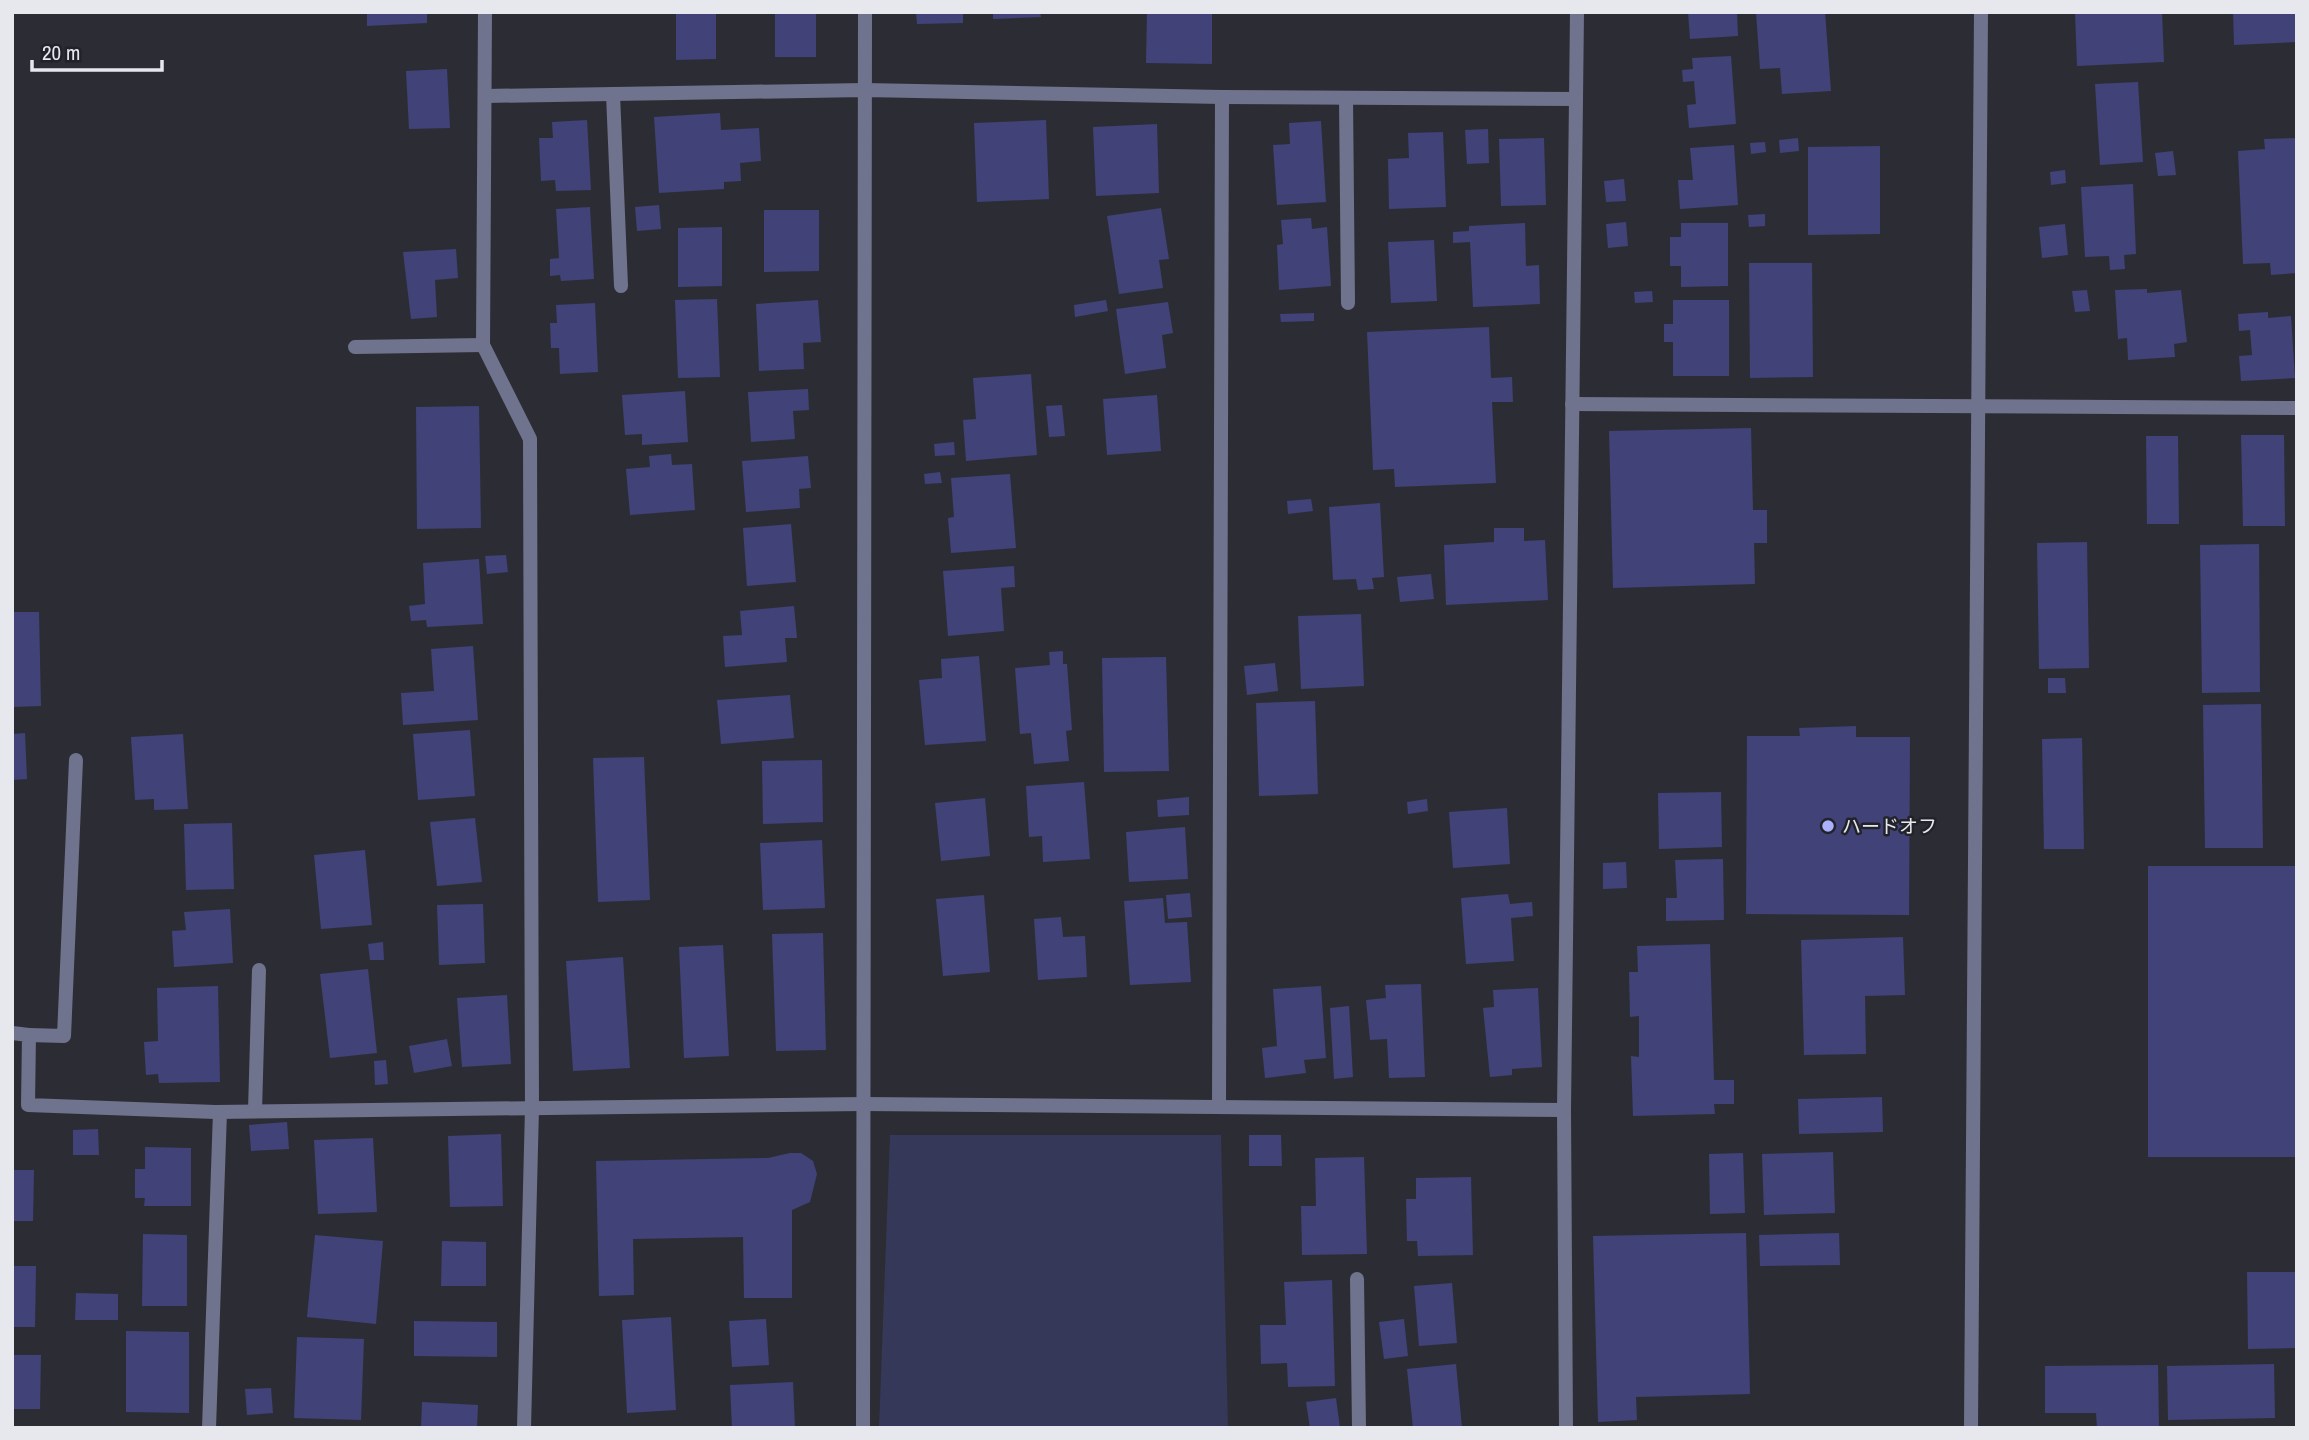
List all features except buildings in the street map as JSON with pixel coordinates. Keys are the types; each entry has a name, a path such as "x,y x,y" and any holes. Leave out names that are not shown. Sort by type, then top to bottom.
{"street":[{"path":"485,12 483,345 530,439 532,1108 524,1428"},
{"path":"863,1428 865,12"},
{"path":"1566,1428 1564,1110 1577,12"},
{"path":"1970,1428 1980,12"},
{"path":"486,96 865,90 1222,97 1576,99"},
{"path":"613,94 621,286"},
{"path":"1219,1107 1222,97"},
{"path":"1346,98 1348,303"},
{"path":"355,347 483,345"},
{"path":"1572,404 2297,408"},
{"path":"12,1034 64,1036 76,760"},
{"path":"254,1111 259,970"},
{"path":"29,1035 28,1105 220,1112 863,1104 1564,1110"},
{"path":"209,1428 220,1112"},
{"path":"1357,1279 1359,1428"}],"shaded area":[{"path":"890,1135 1221,1135 1228,1428 879,1428"}],"place":[{"name":"ハードオフ","path":"1828,826"}]}
